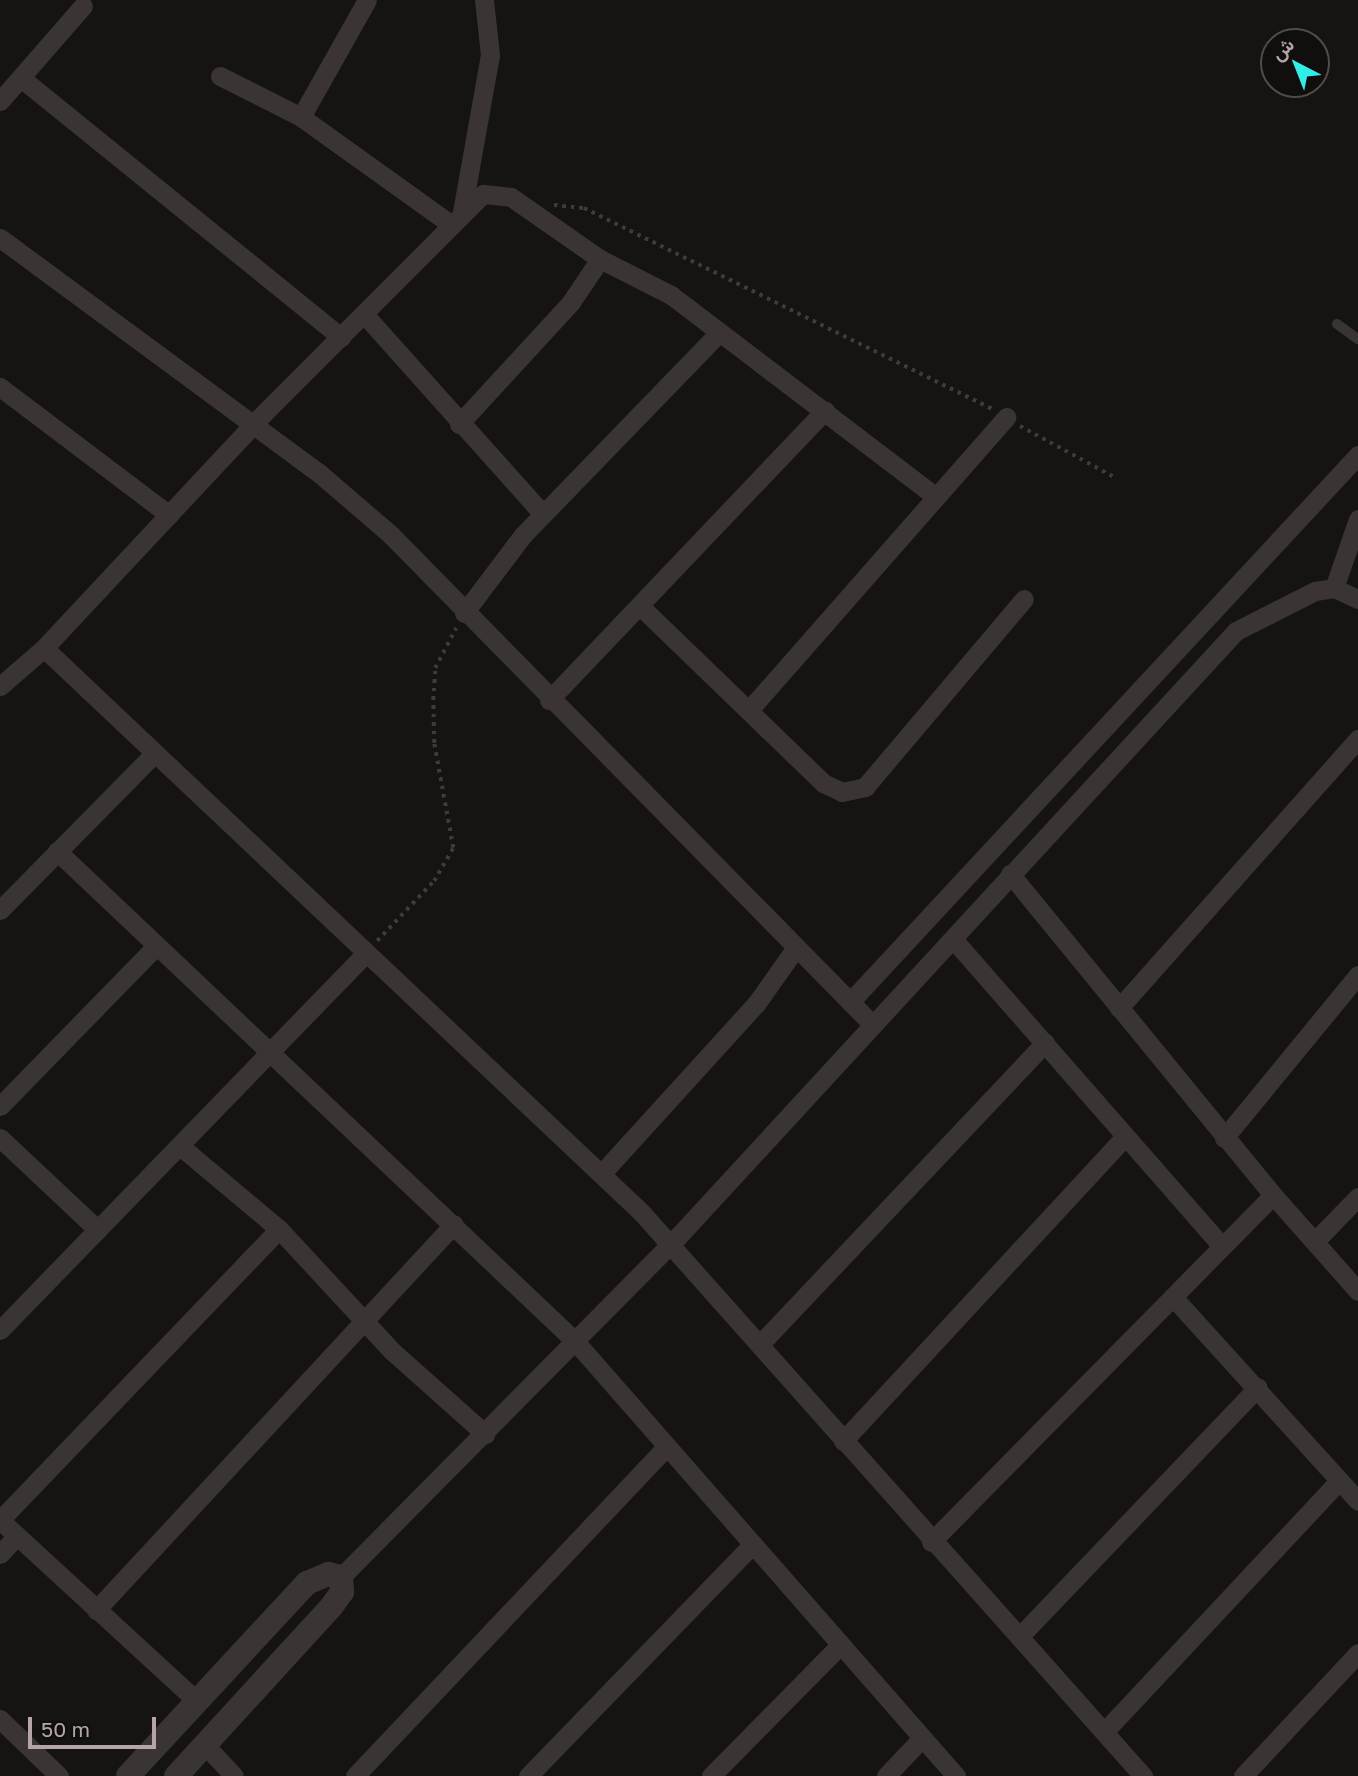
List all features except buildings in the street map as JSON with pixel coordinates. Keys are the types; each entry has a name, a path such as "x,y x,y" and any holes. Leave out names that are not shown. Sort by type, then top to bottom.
{"street":[{"path":"301,117 368,0"},
{"path":"455,218 490,54 484,0"},
{"path":"0,101 83,6"},
{"path":"220,76 301,117 455,218"},
{"path":"21,78 341,337"},
{"path":"0,685 44,648 254,424 455,218 496,192 531,208 600,259 671,295 936,497"},
{"path":"0,238 254,424 390,534 549,700 871,1023"},
{"path":"459,424 571,302 600,259"},
{"path":"364,314 459,424 543,514"},
{"path":"464,613 543,514 719,334"},
{"path":"0,387 169,515"},
{"path":"549,700 825,410"},
{"path":"749,710 1006,417"},
{"path":"850,1002 1358,455"},
{"path":"176,1776 332,1606 341,1577 672,1243 871,1023 953,939 1236,631 1334,588 1358,519"},
{"path":"1334,588 1358,599"},
{"path":"640,606 823,783 842,792 865,787 1024,599"},
{"path":"1213,610 1236,631"},
{"path":"44,648 602,1172 672,1243 762,1342 931,1542 1020,1636 1143,1776"},
{"path":"1119,1008 1358,739"},
{"path":"0,910 154,754"},
{"path":"57,851 154,948 454,1224 574,1340 956,1776"},
{"path":"1010,874 1224,1138 1358,1291"},
{"path":"953,939 1045,1043 1123,1139 1222,1246"},
{"path":"0,1106 154,948"},
{"path":"602,1172 756,1004 795,949"},
{"path":"2,1325 271,1056 366,953"},
{"path":"1224,1138 1358,975"},
{"path":"762,1342 1045,1043"},
{"path":"0,1138 98,1230"},
{"path":"843,1441 1123,1139"},
{"path":"180,1146 279,1229 365,1322 485,1434"},
{"path":"931,1542 1273,1195"},
{"path":"1316,1240 1358,1197"},
{"path":"96,1610 454,1224"},
{"path":"197,1702 0,1520 279,1229"},
{"path":"1172,1297 1258,1387 1358,1502"},
{"path":"1020,1636 1258,1387"},
{"path":"355,1776 667,1446"},
{"path":"1104,1732 1339,1481"},
{"path":"0,1554 17,1536"},
{"path":"528,1776 753,1544"},
{"path":"128,1776 307,1583 328,1574 341,1577"},
{"path":"711,1776 841,1644"},
{"path":"1242,1776 1358,1653"},
{"path":"0,1719 59,1776"},
{"path":"886,1776 921,1739"},
{"path":"205,1745 234,1776"}],"lane":[{"path":"1337,324 1358,339"}],"path":[{"path":"531,208 584,208 1006,417 1114,477"},
{"path":"366,953 450,860 452,823 434,743 435,668 464,613"}]}
